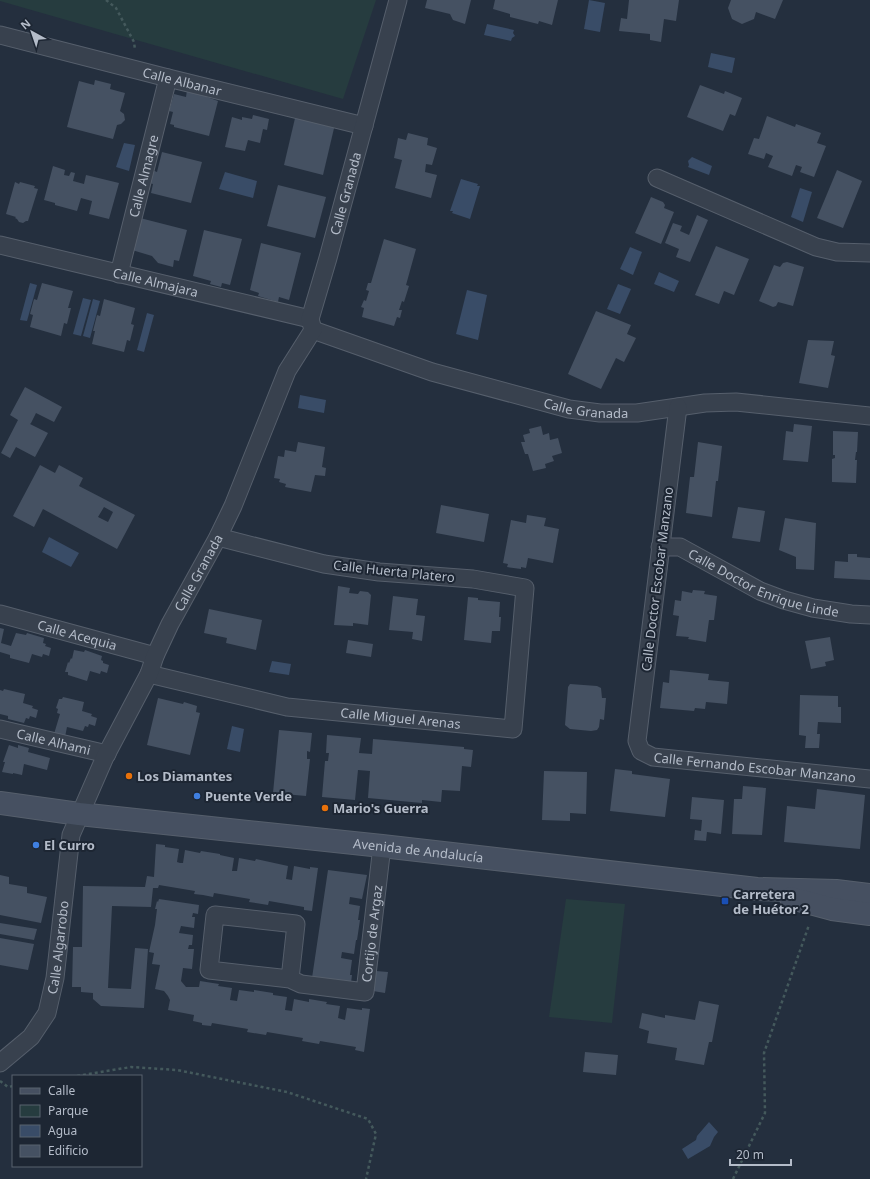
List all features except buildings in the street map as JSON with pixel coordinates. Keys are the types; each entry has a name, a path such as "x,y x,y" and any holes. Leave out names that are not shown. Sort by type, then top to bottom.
{"street":[{"name":"Calle Granada","path":"79,814 107,754 149,674 155,656 170,624 218,538 233,506 287,371 312,325 398,0"},
{"name":"Calle Albanar","path":"0,35 364,126"},
{"name":"Calle Almagre","path":"119,274 168,78"},
{"path":"657,178 816,247 836,252 870,253"},
{"name":"Calle Almajara","path":"0,245 119,274 312,325"},
{"name":"Calle Granada","path":"312,325 432,372 569,409 637,413 705,402 736,402 870,416"},
{"name":"Calle Doctor Escobar Manzano","path":"641,751 637,741 678,407"},
{"name":"Calle Huerta Platero","path":"218,538 324,564 379,572 473,579 525,588"},
{"name":"Calle Doctor Enrique Linde","path":"660,546 680,547 760,591 784,600 821,609 851,614 870,615"},
{"name":"Calle Miguel Arenas","path":"149,674 287,707 514,729 525,588"},
{"name":"Calle Acequia","path":"0,614 155,656"},
{"name":"Calle Alhami","path":"0,729 107,754"},
{"name":"Calle Fernando Escobar Manzano","path":"641,751 653,757 870,779"},
{"name":"Avenida de Andalucía","path":"0,803 79,814 382,846 757,889"},
{"name":"Calle Algarrobo","path":"0,1063 30,1037 47,1013 55,978 71,835 79,814"},
{"name":"Cortijo de Argaz","path":"290,979 296,924 215,915 209,970 290,979 301,984 365,992 382,846"},
{"path":"757,889 836,891 870,895"},
{"path":"757,889 832,909 870,914"}],"path":[{"path":"106,0 116,8 134,42 136,53"},
{"path":"733,1179 765,1113 764,1054 816,905"},
{"path":"83,1075 131,1067 177,1070 287,1092 368,1119 376,1134 366,1179"},
{"path":"0,1081 8,1087 12,1086"}],"green space":[{"path":"0,0 376,0 343,99"},
{"path":"566,899 625,904 612,1023 549,1017"}],"water":[{"path":"589,0 605,3 600,32 584,29"},
{"path":"487,24 514,30 513,33 515,36 511,41 484,35"},
{"path":"711,53 735,58 732,73 708,67"},
{"path":"124,143 135,145 129,171 116,167"},
{"path":"692,157 712,166 709,175 688,167 688,161"},
{"path":"225,172 257,181 253,198 219,189"},
{"path":"461,179 480,186 470,219 450,211"},
{"path":"800,188 812,192 803,222 791,217"},
{"path":"630,247 642,252 633,275 620,269"},
{"path":"659,272 679,281 674,292 654,284"},
{"path":"30,283 37,285 27,321 20,320"},
{"path":"618,284 631,289 620,314 607,309"},
{"path":"467,290 487,295 478,340 456,334"},
{"path":"83,298 91,300 81,336 73,334"},
{"path":"93,299 100,301 90,338 83,336"},
{"path":"147,313 154,315 144,352 137,350"},
{"path":"300,395 326,400 324,413 298,408"},
{"path":"49,537 79,553 71,567 42,552"},
{"path":"272,661 291,664 289,675 269,672"},
{"path":"232,726 244,729 240,752 227,749"},
{"path":"709,1122 718,1132 710,1146 688,1159 682,1149 696,1140 697,1136"}],"place":[{"name":"Los Diamantes","path":"129,776"},
{"name":"Puente Verde","path":"197,796"},
{"name":"Mario's Guerra","path":"325,808"},
{"name":"El Curro","path":"36,845"},
{"name":"Carretera de Huétor 2","path":"725,901"}]}
